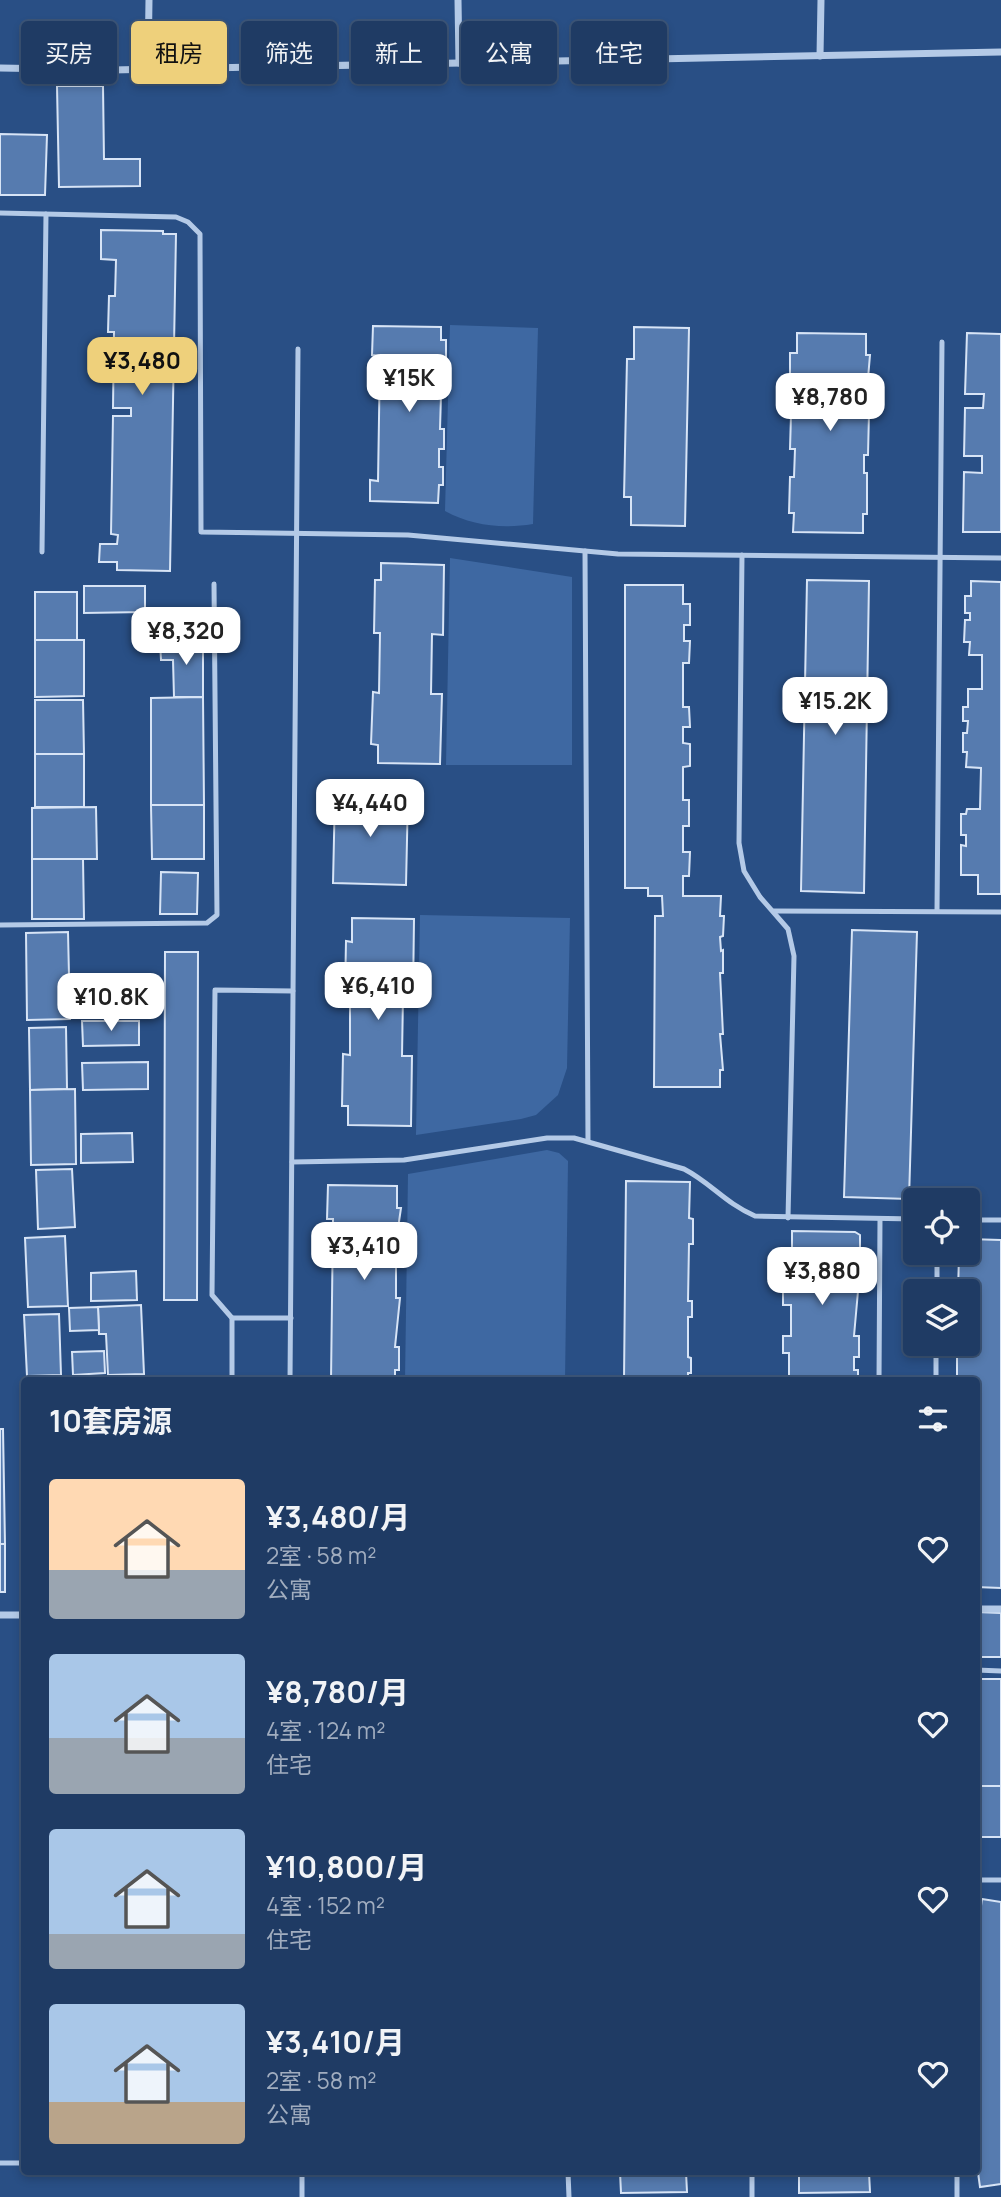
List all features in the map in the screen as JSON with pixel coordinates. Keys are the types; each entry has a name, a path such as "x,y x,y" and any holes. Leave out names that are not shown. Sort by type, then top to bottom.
{"street":[{"path":"149,0 149,21"},
{"path":"458,0 458,63"},
{"path":"820,56 821,0"},
{"path":"227,67 1001,52"},
{"path":"0,68 131,69"},
{"path":"980,1609 1001,1609"},
{"path":"0,1615 21,1615"}],"lane":[{"path":"0,213 176,217 195,227 200,234 201,532 408,535 585,551 1001,558"},
{"path":"42,552 46,214"},
{"path":"937,911 942,342"},
{"path":"290,1377 298,349"},
{"path":"585,551 587,1141"},
{"path":"742,555 739,843 744,871 760,897 788,929 794,956 788,1218"},
{"path":"0,925 207,923 217,915 214,584"},
{"path":"774,911 1001,912"},
{"path":"232,1377 232,1318 212,1295 215,990 293,991"},
{"path":"292,1162 404,1160 547,1138 587,1141 684,1169 699,1177 731,1205 755,1216 903,1219"},
{"path":"879,1377 880,1219"},
{"path":"980,1220 1001,1220"},
{"path":"232,1318 291,1318"},
{"path":"936,1356 936,1377"},
{"path":"980,1670 1001,1671"},
{"path":"980,1880 1001,1880"},
{"path":"0,2163 21,2163"},
{"path":"302,2175 302,2197"},
{"path":"568,2175 569,2197"},
{"path":"752,2175 752,2197"},
{"path":"957,2175 957,2197"}],"shaded area":[{"path":"450,325 538,328 533,524 488,525 445,511"},
{"path":"450,558 572,577 572,765 446,765"},
{"path":"420,915 570,918 567,1068 558,1095 536,1115 416,1135"},
{"path":"547,1150 559,1153 568,1161 565,1377 405,1377 408,1174"}],"building":[{"path":"57,86 103,86 104,159 140,159 140,186 59,187"},
{"path":"0,134 47,135 45,195 0,195"},
{"path":"101,230 163,231 163,234 176,234 170,571 117,570 117,562 99,562 100,544 117,544 118,535 111,534 113,416 131,416 131,408 113,408 114,332 108,332 109,296 115,296 116,260 101,259"},
{"path":"373,326 441,327 441,340 446,340 446,363 441,363 441,375 445,376 445,396 441,395 440,429 444,429 444,449 439,449 443,485 439,485 438,503 370,501 370,480 378,481 380,356 372,355"},
{"path":"634,327 689,328 685,526 631,525 631,497 624,497 627,359 634,359"},
{"path":"797,333 866,334 866,355 870,355 865,413 869,413 868,455 864,455 867,514 863,514 863,533 793,532 794,513 789,513 790,477 794,477 795,449 790,449 791,415 795,416 796,388 790,387 790,353 797,353"},
{"path":"967,333 1001,334 1001,532 963,532 964,472 982,473 982,456 964,456 965,408 983,408 984,394 965,394"},
{"path":"381,563 444,565 443,635 432,634 431,694 442,694 440,764 378,763 378,745 371,744 373,692 379,693 380,633 374,633 375,580 381,580"},
{"path":"807,580 869,581 864,893 801,891"},
{"path":"971,581 1001,582 1001,894 978,894 978,875 961,875 961,845 966,846 966,835 961,835 961,814 966,814 967,809 980,809 981,768 966,767 967,752 963,752 963,733 967,733 968,721 963,721 963,707 968,707 968,689 982,689 982,655 969,655 970,642 964,642 965,620 970,620 970,613 965,613 965,596 971,596"},
{"path":"625,585 683,585 683,604 690,604 690,625 684,625 684,641 690,641 689,663 683,663 683,707 689,707 690,727 683,727 683,743 690,744 690,766 683,767 683,800 689,800 689,826 683,826 683,852 690,852 689,876 683,876 683,896 721,896 720,916 724,916 723,936 720,937 721,951 723,950 723,973 720,973 723,1034 720,1034 723,1070 720,1070 720,1087 654,1087 655,916 663,916 662,896 648,896 648,888 625,888"},
{"path":"84,586 145,586 145,612 84,613"},
{"path":"35,592 77,592 77,640 35,640"},
{"path":"35,640 84,640 84,696 35,697"},
{"path":"160,642 203,642 203,697 174,697 173,660 161,660"},
{"path":"203,697 204,805 151,805 151,698"},
{"path":"35,700 83,700 84,754 35,754"},
{"path":"35,754 84,754 84,807 35,807"},
{"path":"335,793 408,795 406,885 333,883"},
{"path":"151,805 204,805 204,859 152,859"},
{"path":"96,807 97,859 32,859 32,808"},
{"path":"32,859 83,859 84,919 32,919"},
{"path":"161,872 198,873 197,914 160,914"},
{"path":"352,918 414,919 413,996 403,996 402,1056 412,1056 411,1126 348,1125 348,1106 342,1106 343,1054 350,1055 350,995 345,994 346,941 352,942"},
{"path":"852,930 917,932 909,1188 903,1188 903,1199 844,1197"},
{"path":"68,932 70,1019 27,1020 26,933"},
{"path":"165,952 198,952 197,1300 164,1300"},
{"path":"82,1021 139,1021 139,1045 83,1046"},
{"path":"66,1027 67,1089 30,1090 29,1028"},
{"path":"148,1062 148,1089 83,1090 82,1063"},
{"path":"75,1089 76,1164 31,1165 30,1090"},
{"path":"132,1133 133,1162 81,1163 81,1134"},
{"path":"72,1169 75,1227 38,1229 36,1170"},
{"path":"626,1181 690,1182 689,1218 693,1219 693,1244 689,1244 688,1301 692,1301 692,1317 688,1317 688,1357 691,1358 691,1373 688,1373 688,1377 624,1377"},
{"path":"328,1185 397,1186 397,1208 401,1208 396,1242 401,1242 400,1263 396,1263 396,1298 400,1298 395,1347 399,1347 399,1370 395,1370 395,1377 331,1377 333,1219 327,1219"},
{"path":"792,1231 855,1232 860,1235 860,1254 855,1254 855,1280 859,1280 854,1336 859,1336 859,1357 854,1357 854,1370 858,1370 858,1377 789,1377 789,1353 783,1353 783,1336 791,1336 791,1305 783,1305 783,1289 788,1289 788,1277 783,1277 783,1263 792,1263"},
{"path":"65,1236 68,1306 28,1307 25,1238"},
{"path":"980,1239 1001,1240 1001,1588 980,1587 980,1377 957,1377 957,1356 980,1356 980,1279 958,1279 959,1265 980,1265"},
{"path":"136,1271 137,1300 91,1301 91,1273"},
{"path":"141,1305 144,1374 108,1375 106,1334 99,1334 98,1307"},
{"path":"98,1307 99,1330 70,1331 69,1308"},
{"path":"59,1314 61,1375 27,1376 24,1315"},
{"path":"104,1351 105,1373 73,1375 72,1352"},
{"path":"0,1429 3,1429 5,1544 0,1544"},
{"path":"0,1544 5,1544 5,1592 0,1592"},
{"path":"980,1612 1001,1613 1001,1657 980,1657"},
{"path":"980,1679 1001,1679 1001,1786 980,1786"},
{"path":"980,1786 1001,1786 1001,1837 980,1837"},
{"path":"982,1899 1001,1902 1001,2184 980,2187 978,2175"},
{"path":"620,2175 686,2175 687,2192 621,2193"},
{"path":"799,2175 869,2175 870,2192 799,2193"}]}
